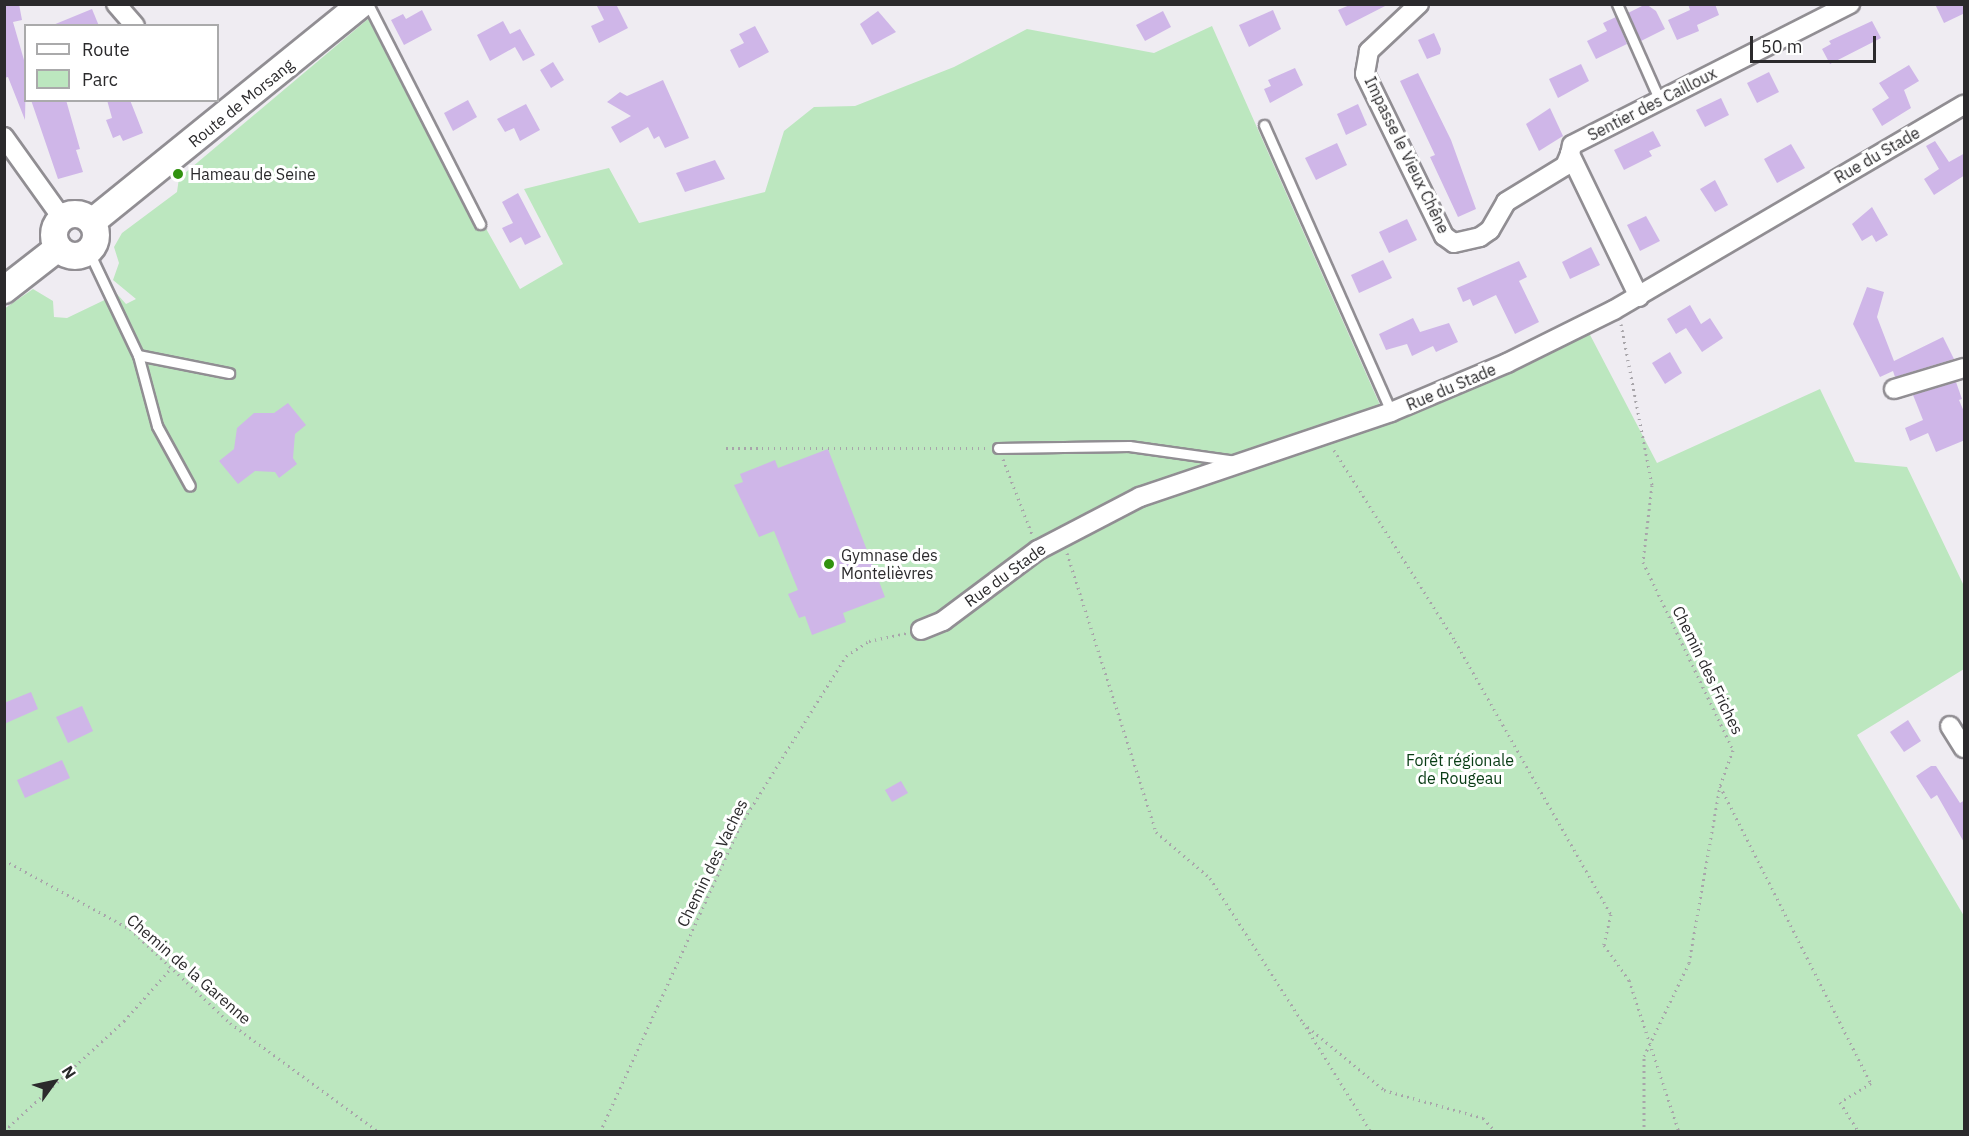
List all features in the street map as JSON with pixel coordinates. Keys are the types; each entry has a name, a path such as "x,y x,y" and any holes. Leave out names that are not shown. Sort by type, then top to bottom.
{"street":[{"path":"116,4 133,24"},
{"name":"Route de Morsang","path":"92,222 361,4"},
{"name":"Impasse le Vieux Chêne","path":"1419,4 1369,51 1364,61 1365,74 1444,236 1454,243 1480,237 1490,230 1506,202 1565,166 1570,154"},
{"name":"Sentier des Cailloux","path":"1570,154 1572,145 1839,7"},
{"name":"Rue du Stade","path":"921,630 943,621 1038,550 1140,496 1326,436 1391,412 1507,363 1614,310 1964,105"},
{"path":"4,137 62,218"},
{"path":"1570,154 1639,297"},
{"path":"81,214 92,222 97,234 88,252 69,256 58,248 54,236 62,218 81,214"},
{"path":"4,290 58,248"},
{"path":"1894,388 1965,368"},
{"path":"1950,726 1965,748"}],"lane":[{"path":"368,4 480,224"},
{"path":"1617,4 1659,99"},
{"path":"1264,125 1391,412"},
{"path":"88,252 138,355 157,426 190,486"},
{"path":"138,355 229,373"},
{"path":"998,448 1129,446 1244,462"}],"path":[{"name":"Chemin des Friches","path":"1614,310 1620,322 1652,486 1643,562 1733,750 1720,786 1689,963 1649,1046"},
{"path":"1326,436 1455,641 1611,914 1604,945 1629,980 1679,1131"},
{"path":"726,448 998,448 1038,550"},
{"path":"1062,537 1156,832 1210,878 1371,1131"},
{"name":"Chemin des Vaches","path":"600,1131 741,824 846,656 869,641 921,630"},
{"path":"1720,786 1871,1083 1840,1102 1858,1131"},
{"name":"Chemin de la Garenne","path":"4,860 130,929 230,1023 379,1131"},
{"path":"4,1131 124,1020 171,968"},
{"path":"1304,1023 1384,1090 1483,1118 1496,1131"},
{"path":"1644,1131 1644,1056 1649,1046"}],"green space":[{"name":"Forêt régionale de Rougeau","path":"368,19 520,289 563,264 524,189 609,168 639,223 765,192 784,131 814,107 855,106 954,67 1027,29 1154,53 1212,26 1384,414 1588,331 1657,463 1820,389 1855,462 1907,467 1964,586 1964,669 1857,735 1964,916 1964,1131 5,1131 4,309 33,289 53,301 54,317 67,318 117,294 126,304 136,299 113,280 119,263 114,247 122,233 177,192 179,178"}],"building":[{"path":"4,4 19,4 22,20 13,22 24,60 25,120 8,77 4,78"},
{"path":"596,4 616,4 628,28 599,43 591,26 604,20"},
{"path":"1352,4 1389,4 1346,26 1338,10"},
{"path":"1646,4 1656,11 1665,29 1641,41 1628,13"},
{"path":"1688,4 1715,4 1719,15 1697,25 1699,31 1677,40 1668,20 1690,10"},
{"path":"1935,4 1965,4 1965,13 1944,23"},
{"path":"92,9 98,24 55,24"},
{"path":"422,10 432,30 404,45 391,20 403,14 406,19"},
{"path":"1273,10 1281,29 1249,47 1239,25"},
{"path":"878,11 896,32 872,45 860,24"},
{"path":"1163,11 1171,27 1145,41 1136,25"},
{"path":"1616,17 1627,44 1596,59 1587,41 1607,31 1603,23"},
{"path":"503,21 510,34 520,29 535,55 523,61 515,47 490,61 477,35"},
{"path":"1872,21 1881,38 1830,64 1822,49 1831,44 1829,41"},
{"path":"755,26 769,52 739,68 730,50 744,43 739,34"},
{"path":"1434,33 1441,49 1440,54 1427,59 1418,40"},
{"path":"553,62 564,80 551,88 540,70"},
{"path":"1581,64 1589,81 1558,98 1549,79"},
{"path":"1909,65 1919,81 1904,90 1911,108 1882,126 1872,109 1889,98 1879,83"},
{"path":"1295,68 1303,85 1270,103 1264,89 1271,86 1268,80"},
{"path":"1769,72 1779,92 1757,103 1747,83"},
{"path":"1418,73 1451,140 1476,209 1458,217 1430,157 1435,155 1400,81"},
{"path":"663,80 689,138 665,148 659,136 654,139 648,127 620,143 611,127 631,116 607,102 620,92 627,96"},
{"path":"1721,98 1729,115 1705,127 1696,110"},
{"path":"468,100 477,117 453,131 444,113"},
{"path":"32,102 67,102 80,149 76,150 83,172 58,179"},
{"path":"108,102 131,102 143,133 123,141 120,135 113,138 106,120 112,118"},
{"path":"526,104 540,130 520,141 514,128 505,132 497,119"},
{"path":"1358,104 1367,125 1346,135 1337,114"},
{"path":"1550,108 1563,136 1539,151 1526,124"},
{"path":"1653,131 1661,146 1649,151 1652,156 1624,170 1614,150"},
{"path":"1935,141 1949,162 1965,153 1965,175 1934,195 1924,179 1939,169 1926,146"},
{"path":"1337,143 1347,165 1316,180 1305,158"},
{"path":"1791,144 1805,168 1777,183 1764,159"},
{"path":"715,160 725,179 685,192 676,173"},
{"path":"1715,180 1728,205 1715,212 1700,189"},
{"path":"518,193 541,237 525,245 521,237 510,243 502,228 513,223 502,202"},
{"path":"1872,207 1888,235 1876,242 1872,235 1862,241 1852,224"},
{"path":"1646,216 1660,241 1640,251 1627,225"},
{"path":"1407,219 1417,240 1389,253 1379,232"},
{"path":"1591,247 1600,265 1570,279 1562,262"},
{"path":"1383,260 1392,278 1359,293 1351,275"},
{"path":"1519,261 1527,277 1519,281 1539,322 1515,334 1496,295 1473,306 1470,299 1463,302 1457,288"},
{"path":"1867,287 1884,292 1877,317 1894,361 1943,337 1954,359 1895,377 1893,371 1880,377 1853,324"},
{"path":"1690,305 1701,324 1710,318 1723,338 1702,352 1686,328 1676,334 1667,319"},
{"path":"1413,318 1420,332 1449,323 1458,342 1436,352 1433,346 1412,356 1407,344 1386,350 1379,334"},
{"path":"1670,352 1682,373 1665,384 1652,363"},
{"path":"1956,382 1962,399 1959,400 1965,414 1965,440 1936,452 1928,433 1910,441 1905,428 1923,420 1913,395"},
{"path":"288,403 306,425 295,434 293,458 297,464 279,478 275,472 255,471 238,484 219,461 234,449 237,428 254,413 274,413"},
{"name":"Gymnase des Montelièvres","path":"828,449 885,597 843,613 846,622 812,635 805,616 799,618 788,594 798,590 774,531 759,537 734,485 743,482 740,474 775,460 778,468"},
{"path":"31,692 38,709 4,724 4,703"},
{"path":"82,706 93,731 68,743 56,717"},
{"path":"1908,720 1921,741 1904,752 1890,732"},
{"path":"62,760 70,778 25,798 17,780"},
{"path":"1931,766 1936,766 1960,803 1965,800 1965,844 1937,795 1931,799 1916,776"},
{"path":"901,781 908,793 892,802 885,790"}],"place":[{"name":"Hameau de Seine","path":"178,174"},
{"name":"Gymnase des Montelièvres","path":"829,564"}]}
